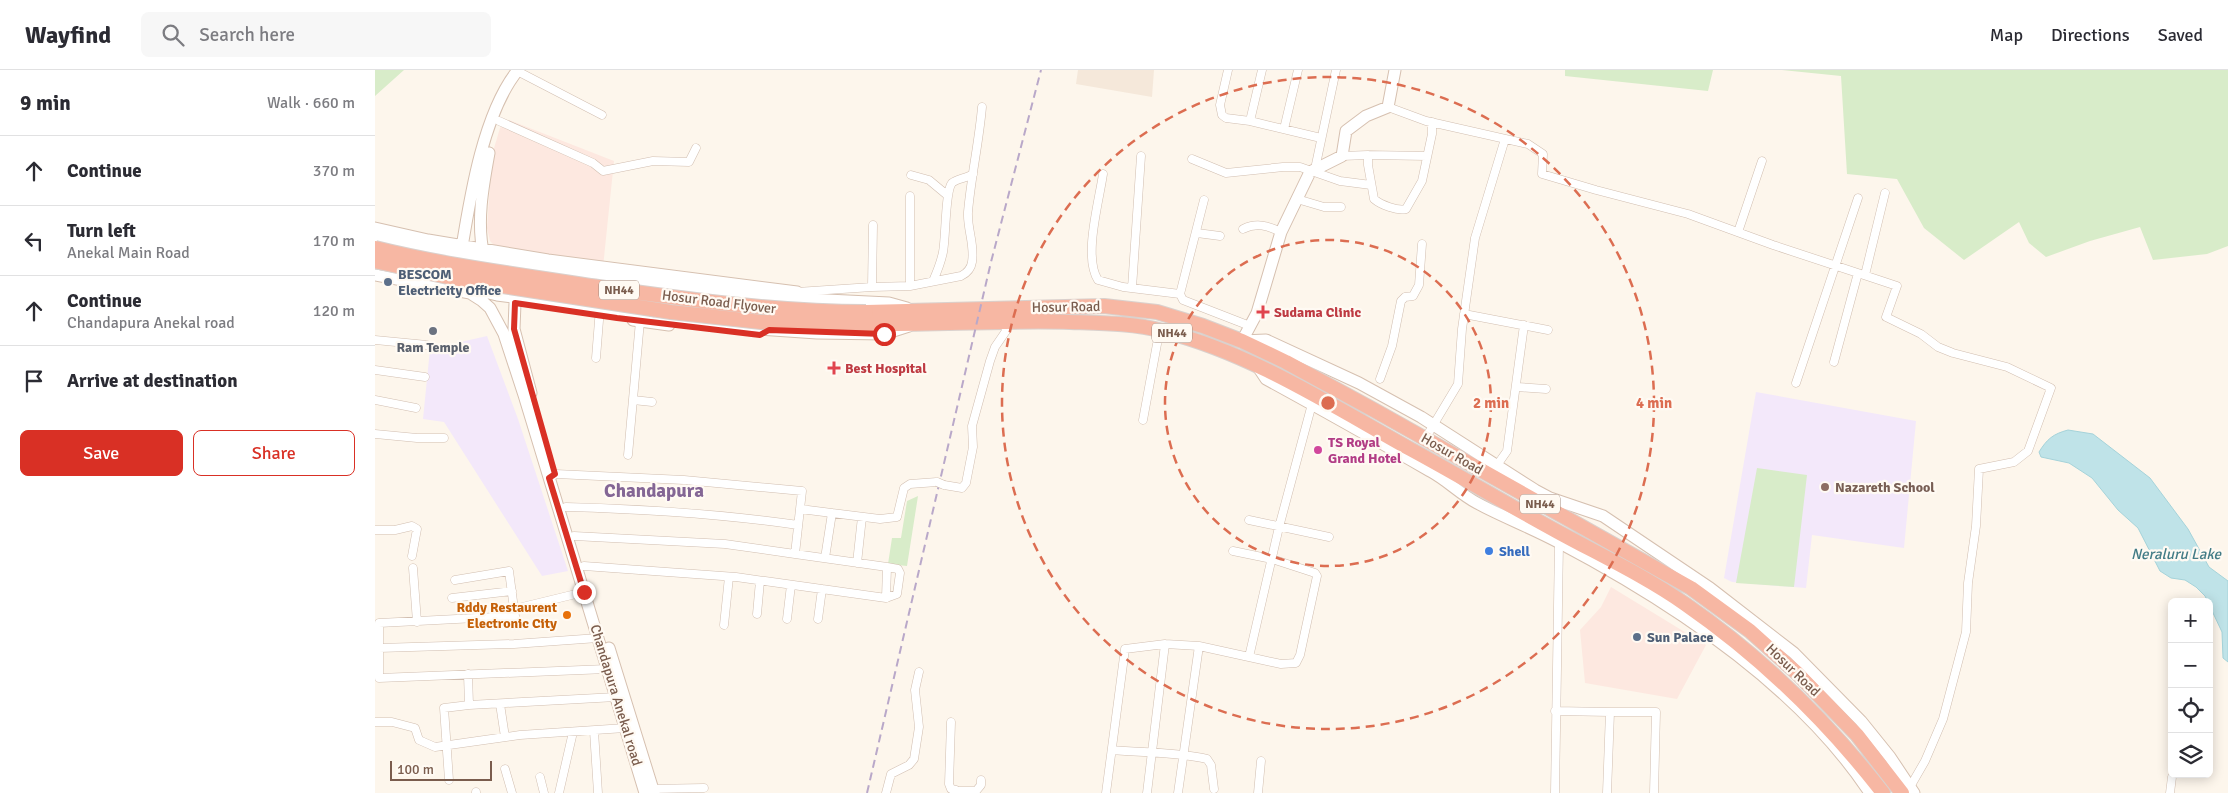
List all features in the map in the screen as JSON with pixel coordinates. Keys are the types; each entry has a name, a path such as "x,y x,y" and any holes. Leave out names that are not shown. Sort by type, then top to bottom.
{"highway":[{"name":"Hosur Road Flyover","path":"375,248 457,265 663,296 866,318 913,325"},
{"name":"Hosur Road Flyover","path":"375,261 457,279 671,312 761,322 866,318 917,310"},
{"name":"Hosur Road","path":"917,310 1103,306 1167,315 1242,341 1286,362 1425,439 1493,471 1672,576 1735,620 1797,673 1837,713 1874,756 1908,791"},
{"name":"Hosur Road","path":"913,325 1005,321 1111,323 1161,330 1200,341 1258,367 1417,452 1682,602 1745,649 1793,694 1852,754 1883,793"}],"street":[{"path":"1228,70 1220,105 1222,114 1226,118 1249,121 1321,138"},
{"path":"1249,121 1261,70"},
{"path":"1284,129 1298,70"},
{"path":"1242,341 1257,313 1281,232 1312,170 1336,70"},
{"path":"1388,107 1395,70"},
{"path":"519,71 602,115"},
{"path":"484,254 481,240 483,191 491,139 519,71"},
{"path":"469,291 461,250 486,136 503,92 519,71"},
{"path":"522,260 565,263 797,292 909,286 961,276 968,272 972,264 973,249 969,235 968,213 982,107"},
{"path":"1342,156 1346,131 1366,116 1388,107 1432,122 1528,144 1543,154 1542,174 1688,214 1897,286 1886,317 1893,322 1907,326 1938,347 1953,353 2007,367 2051,388 2028,452 2013,462 1979,469 1976,526 1968,583 1966,632 1943,719 1925,761 1908,791"},
{"path":"499,121 593,163 603,170 653,161 689,162 696,148"},
{"path":"1368,155 1374,199 1402,210 1405,209 1420,184 1433,134 1432,122"},
{"path":"1425,439 1435,426 1458,384 1464,314 1475,238 1505,139"},
{"path":"1131,288 1141,156"},
{"path":"1312,170 1342,156 1427,156"},
{"path":"1192,159 1226,174 1283,167 1300,167 1340,181 1371,185"},
{"path":"1738,232 1762,161"},
{"path":"933,281 943,251 948,210 947,195 955,181 973,174"},
{"path":"1103,174 1091,254 1094,274 1098,280 1131,288 1180,294"},
{"path":"911,175 929,180 947,195"},
{"path":"1834,362 1885,193"},
{"path":"909,286 910,196"},
{"path":"1796,382 1858,198"},
{"path":"1297,199 1324,206 1341,207"},
{"path":"1204,200 1180,294 1183,300 1250,326"},
{"path":"872,287 873,225"},
{"path":"1243,228 1251,225 1262,225 1281,232"},
{"path":"375,228 461,250"},
{"path":"1197,233 1220,236"},
{"path":"375,236 522,260 583,275 810,300 889,303 917,310"},
{"path":"1380,379 1392,346 1401,301 1405,297 1413,296 1419,286 1422,244"},
{"path":"522,260 514,329 552,476 566,507 649,791 704,788"},
{"path":"375,267 469,291"},
{"path":"375,274 516,300 600,312 769,330 884,334 913,325"},
{"path":"579,305 583,275"},
{"name":"Chandapura Anekal road","path":"469,291 490,308 504,334 552,476 584,592 625,728 649,791"},
{"path":"797,292 810,300"},
{"path":"516,300 579,305 640,321 760,335 769,330"},
{"path":"596,358 600,312"},
{"path":"1464,314 1548,330"},
{"path":"628,455 640,321"},
{"path":"800,508 880,519 897,517 904,488 910,484 941,484 962,488 966,483 973,447 972,426 995,347 1006,331 1005,321"},
{"path":"1493,471 1507,451 1524,325"},
{"path":"375,340 427,345"},
{"path":"1242,341 1266,340 1359,382 1435,426 1493,471 1547,496 1607,519 1710,588 1794,653 1861,721 1890,757 1908,791"},
{"path":"1143,420 1157,344"},
{"path":"1258,367 1266,379 1431,471 1477,503 1559,542 1626,579 1721,642 1757,671 1802,713 1842,757 1870,793"},
{"path":"375,370 425,377"},
{"path":"1517,387 1546,389"},
{"path":"375,400 416,408"},
{"path":"633,400 652,402"},
{"path":"1249,657 1279,527 1311,404"},
{"path":"375,434 417,438 444,438"},
{"path":"552,476 684,480 802,491 795,554"},
{"path":"566,507 657,509 729,515 798,525"},
{"path":"825,558 832,513"},
{"path":"857,563 862,517"},
{"path":"1249,520 1329,536"},
{"path":"375,530 395,530 412,526 417,529 412,556"},
{"path":"574,536 716,543 894,568 900,573 897,594 886,598 760,580 583,566"},
{"path":"1555,793 1559,542"},
{"path":"1106,793 1125,649 1165,644 1199,646 1290,665 1296,663 1300,655 1317,576 1315,573 1272,559 1233,551"},
{"path":"886,598 887,567"},
{"path":"413,568 417,622"},
{"path":"455,580 509,571 515,616 379,623 379,678 607,669"},
{"path":"724,625 729,577"},
{"path":"757,614 760,580"},
{"path":"787,618 791,585"},
{"path":"818,619 822,589"},
{"path":"452,598 512,591"},
{"path":"514,608 584,592"},
{"path":"379,648 514,644 598,638"},
{"path":"1147,793 1165,644"},
{"path":"1178,793 1199,646"},
{"path":"887,793 891,774 909,765 914,760 919,727 915,690 919,672"},
{"path":"468,674 469,705"},
{"path":"449,780 445,708 616,697"},
{"path":"500,704 505,736"},
{"path":"1555,711 1656,712 1654,793"},
{"path":"1607,793 1610,712"},
{"path":"375,722 392,722 415,728 419,740 435,747 505,736 625,728"},
{"path":"951,722 949,787 959,792 976,791 981,785 981,780"},
{"path":"594,731 598,793"},
{"path":"559,793 573,732"},
{"path":"1112,750 1153,754 1183,753 1207,759 1211,766 1215,789"},
{"path":"1258,793 1261,761"},
{"path":"505,769 512,793"},
{"path":"540,777 544,793"},
{"path":"2170,793 2172,778"}],"shaded area":[{"path":"1078,70 1154,70 1152,97 1076,84"},
{"path":"509,120 614,161 603,267 499,250 490,241 487,228 492,155 500,128"},
{"path":"487,336 518,419 568,571 542,576 444,422 423,419 430,349"},
{"name":"Nazareth School","path":"1756,392 1916,421 1904,548 1812,535 1806,588 1732,582 1724,578"},
{"name":"Sun Palace","path":"1611,587 1706,645 1677,699 1585,683 1580,630 1601,607"}],"green space":[{"path":"375,70 404,70 375,96"},
{"path":"1565,70 1713,70 1708,91 1565,76"},
{"path":"1782,70 2228,70 2228,246 2207,254 2153,260 2140,227 2090,241 2046,257 2029,243 2019,222 1964,260 1924,228 1897,179 1847,174 1841,76"},
{"path":"1757,468 1807,475 1794,587 1736,583"},
{"path":"918,496 907,566 888,564 892,538 901,538 907,501"}],"water":[{"name":"Neraluru Lake","path":"2068,430 2093,434 2150,478 2188,529 2209,567 2228,581 2228,662 2223,658 2222,632 2213,613 2213,598 2206,598 2196,587 2185,580 2171,578 2160,571 2138,528 2118,510 2092,478 2069,463 2041,457 2039,452 2048,440 2058,433"}],"railway":[{"path":"867,793 991,262 1041,70"}],"place":[{"name":"BESCOM Electricity Office","path":"388,282"},
{"name":"Sudama Clinic","path":"1263,312"},
{"name":"Ram Temple","path":"433,331"},
{"name":"Best Hospital","path":"834,368"},
{"name":"TS Royal Grand Hotel","path":"1318,450"},
{"name":"Nazareth School","path":"1825,487"},
{"name":"Shell","path":"1489,551"},
{"name":"Rddy Restaurent Electronic City","path":"567,615"},
{"name":"Sun Palace","path":"1637,637"}],"district":[{"name":"Chandapura","path":"654,491"}],"route":[{"path":"584,592 549,478 555,474 514,329 515,303 734,333 760,335 769,330 884,334"}]}
